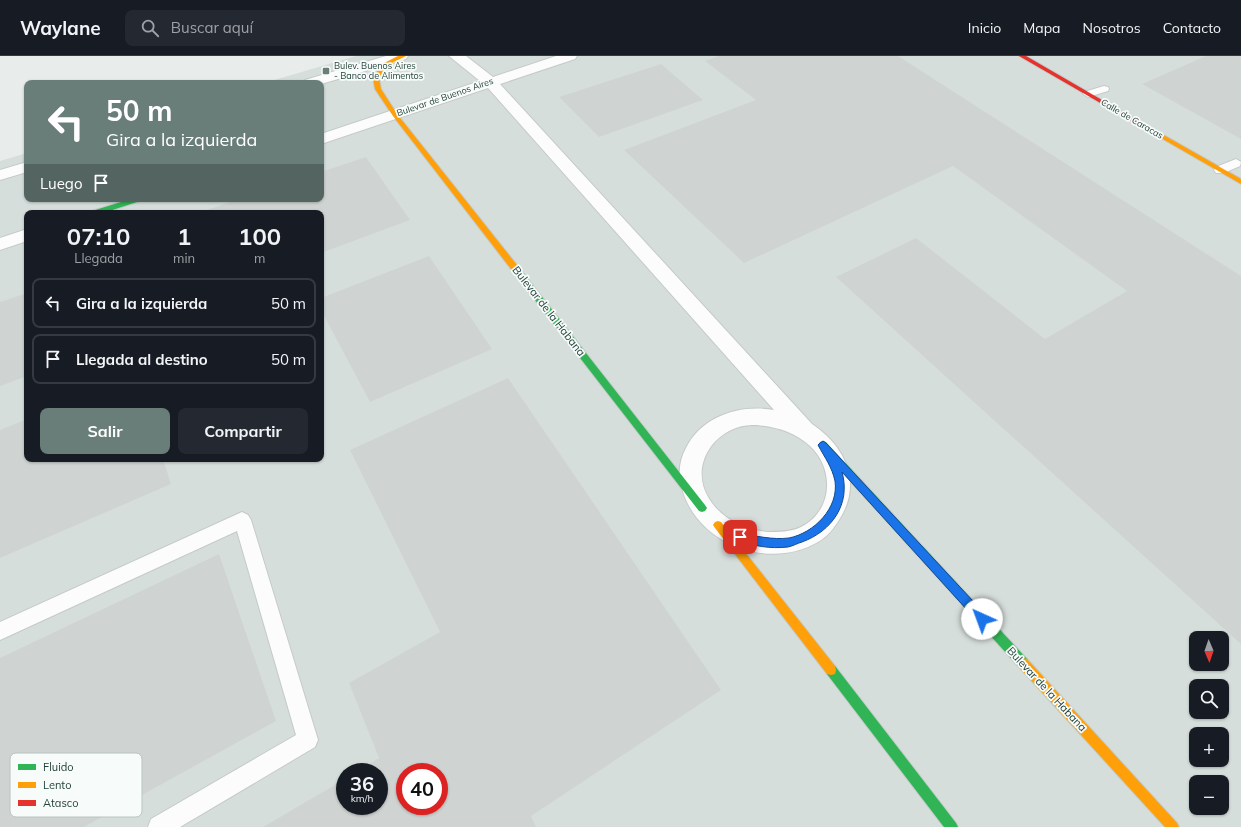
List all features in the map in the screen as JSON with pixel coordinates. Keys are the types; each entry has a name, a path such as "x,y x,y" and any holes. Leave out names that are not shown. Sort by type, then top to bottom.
{"street":[{"path":"320,80 402,56"},
{"name":"Bulevar de la Habana","path":"402,56 384,65 376,78 378,89 395,114 702,508"},
{"path":"456,56 468,63 490,82 804,430 823,445 835,463 840,483 838,503 828,520 811,534 789,542 764,543 740,537 718,525"},
{"name":"Bulevar de Buenos Aires","path":"324,138 570,56"},
{"name":"Calle de Caracas","path":"1022,56 1241,182"},
{"path":"0,175 24,168"},
{"path":"104,210 129,202"},
{"path":"0,244 24,236"},
{"path":"804,430 781,420 757,416 733,420 713,430 698,445 690,465 692,487 702,508 718,525 952,827"},
{"name":"Bulevar de la Habana","path":"823,445 1173,827"}],"lane":[{"path":"1088,94 1104,89"},
{"path":"1220,170 1236,163"},
{"path":"0,631 242,520 308,740 159,827"}],"shaded area":[{"path":"356,56 1241,56 1241,827 0,827 0,161 24,154 24,202 324,202 324,80 274,80"}],"building":[{"path":"719,56 898,56 1241,276 1241,644 1229,633 1229,631 1227,631 836,277 916,238 1045,339 1127,291 953,166 744,263 624,150 756,100 705,61"},
{"path":"1206,56 1241,56 1241,139 1142,84"},
{"path":"661,64 703,100 599,137 559,97"},
{"path":"366,157 410,220 324,252 324,210 207,210 230,202 324,202 324,171"},
{"path":"429,256 492,349 370,402 324,316 324,297"},
{"path":"24,294 24,377 0,386 0,302"},
{"path":"508,378 721,690 531,816 536,827 263,827 336,784 336,815 388,815 388,763 371,763 379,758 349,683 440,632 350,450"},
{"path":"24,420 24,462 164,462 171,484 0,558 0,430"},
{"path":"219,554 276,721 142,795 142,753 10,753 10,817 102,817 84,827 0,827 0,658"}],"traffic: fast":[{"path":"104,210 129,202"},
{"path":"521,276 702,508"},
{"path":"823,445 1023,663"},
{"path":"831,670 952,827"}],"traffic: slow":[{"path":"403,56 384,65 376,78 378,89 395,115 521,276"},
{"path":"1137,122 1241,182"},
{"path":"718,525 831,670"},
{"path":"1023,663 1173,827"}],"traffic: jam":[{"path":"1022,56 1137,122"}],"place":[{"name":"Bulev. Buenos Aires - Banco de Alimentos","path":"326,71"}],"route":[{"path":"740,537 764,543 789,542 811,534 828,520 838,503 840,483 835,463 823,445 982,619"}]}
